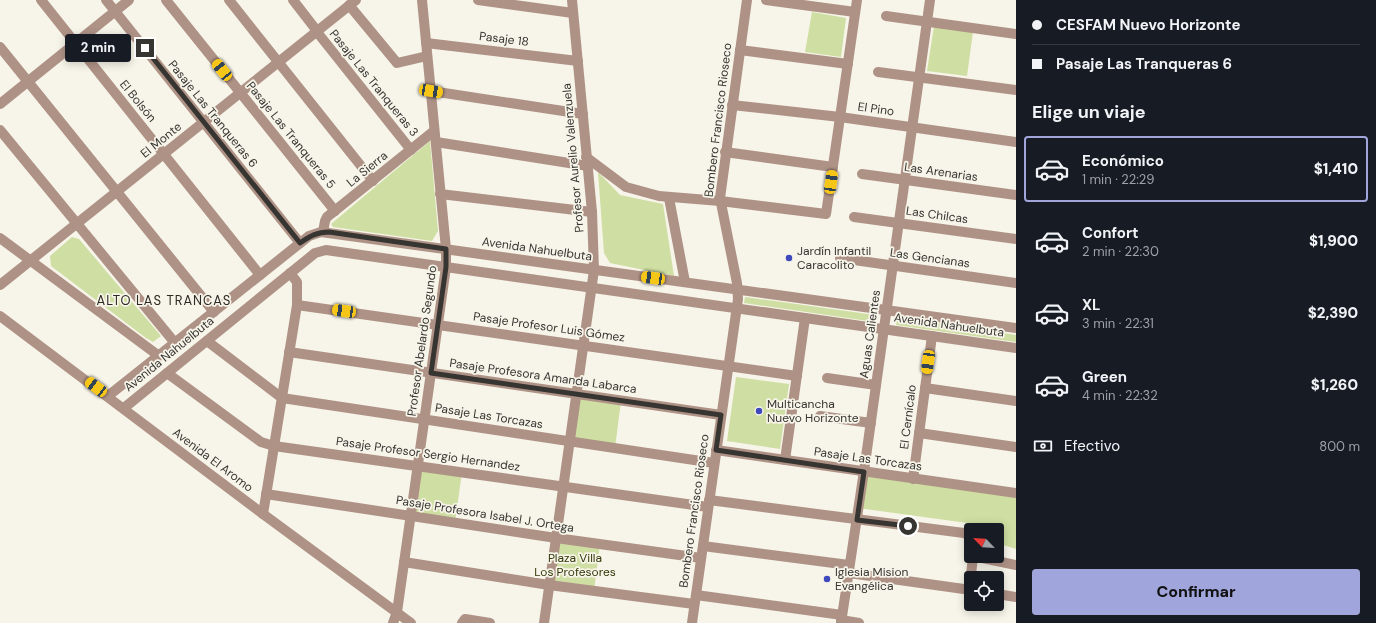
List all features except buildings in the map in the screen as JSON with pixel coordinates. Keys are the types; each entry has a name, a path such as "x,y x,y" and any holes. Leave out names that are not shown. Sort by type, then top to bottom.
{"street":[{"name":"El Bolsón","path":"41,0 260,275"},
{"name":"Pasaje Las Tranqueras 6","path":"106,0 300,243"},
{"path":"0,104 130,0"},
{"name":"Pasaje Las Tranqueras 5","path":"166,0 335,211"},
{"path":"229,0 373,181"},
{"name":"Pasaje Las Tranqueras 3","path":"293,0 411,150"},
{"name":"Profesor Abelardo Segundo","path":"393,623 397,612 446,267 446,249 422,0"},
{"path":"478,0 573,13"},
{"name":"Profesor Aurelio Valenzuela","path":"544,623 593,288 594,270 592,212 584,114 572,0"},
{"name":"Bombero Francisco Rioseco","path":"692,623 738,290 720,201 720,190 747,0"},
{"path":"766,0 855,12"},
{"path":"436,142 587,162 626,187 669,198 720,201 826,214 857,0"},
{"name":"Aguas Calientes","path":"841,619 864,472 930,0"},
{"path":"353,3 397,62 427,56"},
{"name":"El Monte","path":"0,285 353,3"},
{"path":"886,16 1016,34"},
{"name":"Pasaje 18","path":"426,43 578,61"},
{"path":"0,47 214,312"},
{"path":"740,50 848,64"},
{"path":"878,72 1016,90"},
{"path":"431,91 584,114"},
{"name":"El Pino","path":"732,105 840,117 1016,142"},
{"path":"0,130 175,343"},
{"name":"La Sierra","path":"323,232 324,221 327,218 434,131"},
{"path":"725,152 833,166"},
{"name":"Las Arenarias","path":"862,174 1016,195"},
{"path":"440,194 592,212"},
{"path":"669,198 685,282"},
{"name":"Las Chilcas","path":"854,216 1016,239"},
{"name":"Avenida Nahuelbuta","path":"108,396 300,243 310,236 323,232 1016,328"},
{"path":"0,238 159,356"},
{"name":"Avenida Nahuelbuta","path":"124,408 315,253 326,250 1016,348"},
{"name":"Las Gencianas","path":"840,258 1016,283"},
{"path":"263,514 297,305 297,282 290,273"},
{"name":"Pasaje Profesor Luis Gómez","path":"297,305 797,376"},
{"name":"Avenida El Aromo","path":"0,316 263,514 411,623"},
{"path":"785,460 805,318"},
{"name":"El Cernícalo","path":"913,478 932,336"},
{"name":"Pasaje Las Torcazas","path":"207,341 282,398 714,463"},
{"name":"Pasaje Profesora Amanda Labarca","path":"289,352 721,415"},
{"name":"Pasaje Profesor Sergio Hernandez","path":"167,373 261,442 274,446 564,487 857,520 964,534"},
{"path":"827,378 876,385"},
{"path":"925,388 1016,401"},
{"path":"820,416 871,423"},
{"path":"919,433 1016,447"},
{"name":"Pasaje Las Torcazas","path":"716,450 1016,493"},
{"name":"Pasaje Profesora Isabel J. Ortega","path":"266,494 556,538 701,558"},
{"path":"702,546 964,589"},
{"path":"404,562 549,585 695,599 841,619 859,623"},
{"path":"1004,562 1016,565"},
{"path":"1004,595 1016,597"},
{"path":"462,623 465,619 490,623"}],"green space":[{"path":"812,12 846,18 841,57 805,52"},
{"path":"934,26 973,32 967,76 927,71"},
{"path":"430,141 438,231 432,241 333,227 331,224"},
{"path":"598,172 620,195 663,204 674,276 610,263 604,253"},
{"path":"72,237 79,239 161,336 153,342 146,338 51,266 50,256"},
{"path":"745,297 875,315 875,322 744,303"},
{"path":"897,317 1016,335 1016,342 896,325"},
{"path":"736,377 789,384 780,449 727,441"},
{"path":"577,394 621,401 615,448 570,441"},
{"path":"417,466 462,472 455,523 410,516"},
{"path":"864,471 1016,493 1016,549 1004,545 1004,523 967,523 858,508"},
{"name":"Plaza Villa Los Profesores","path":"556,538 600,544 594,591 549,585"}],"place":[{"name":"Jardín Infantil Caracolito","path":"789,258"},
{"name":"Multicancha Nuevo Horizonte","path":"759,411"},
{"name":"Iglesia Mision Evangélica","path":"827,579"}],"district":[{"name":"ALTO LAS TRANCAS","path":"164,300"}],"route":[{"path":"145,48 300,243 310,236 320,232 329,232 446,249 446,267 431,373 721,415 716,450 864,472 857,520 908,526"}]}
